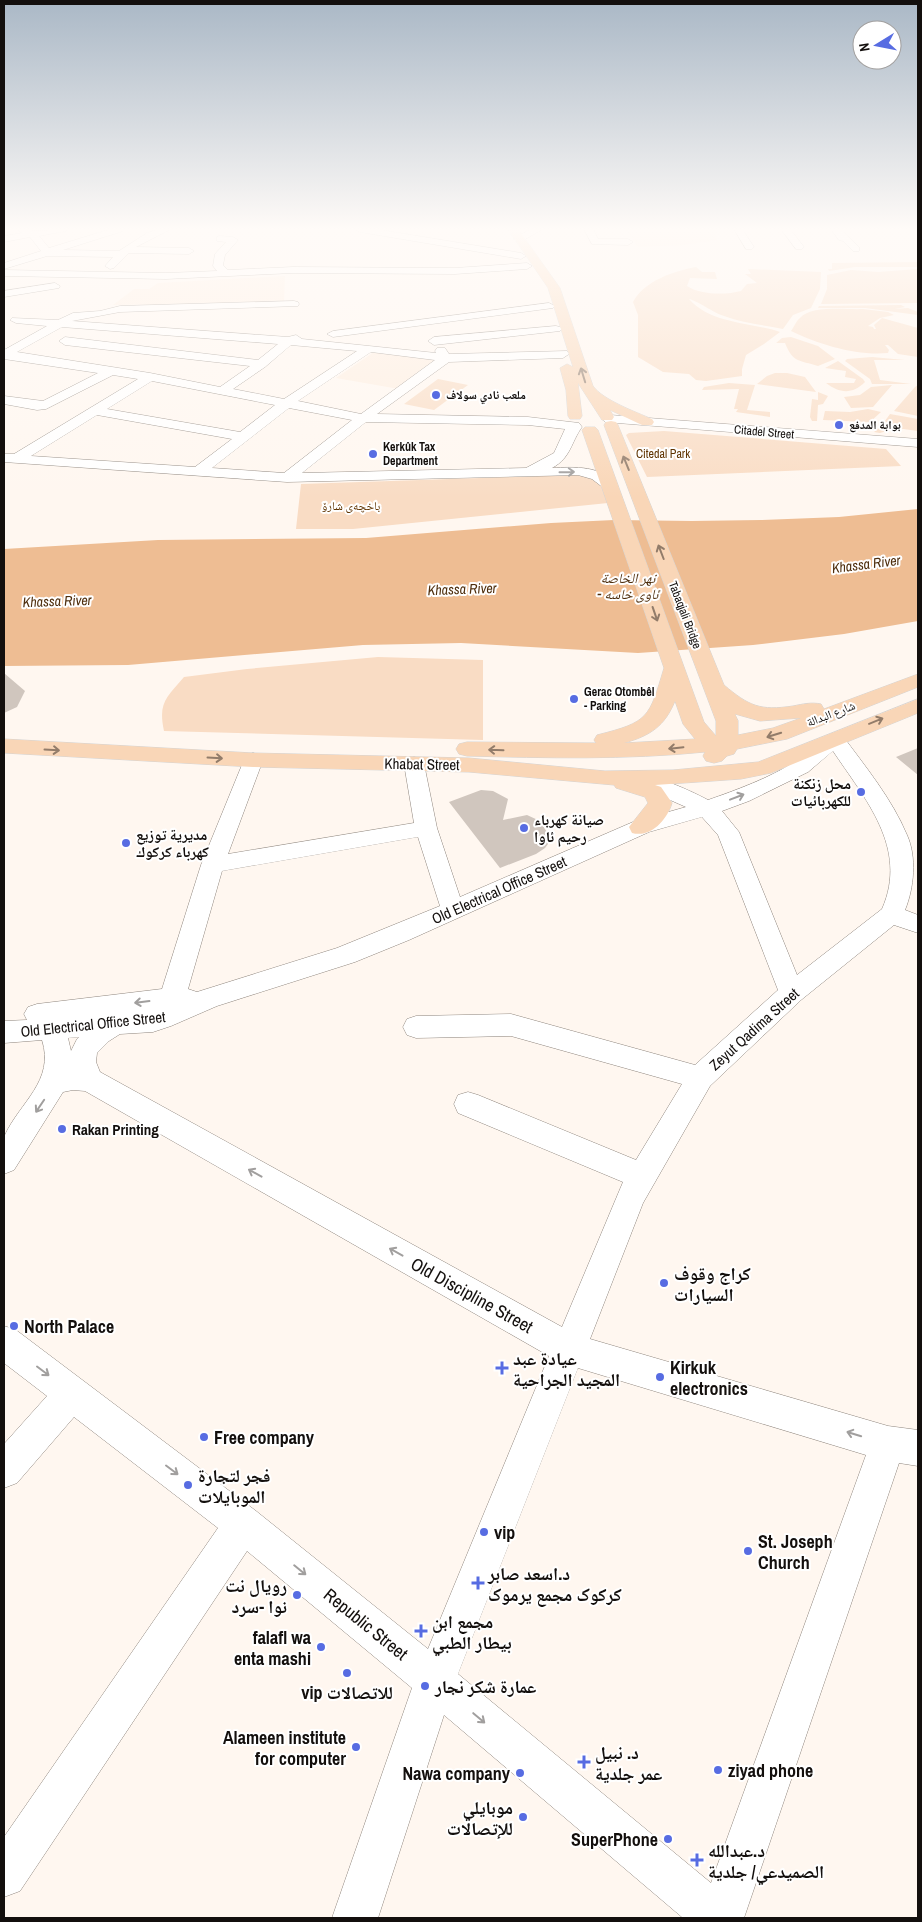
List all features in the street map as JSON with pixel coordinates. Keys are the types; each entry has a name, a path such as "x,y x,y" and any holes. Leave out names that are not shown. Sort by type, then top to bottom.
{"main road":[{"name":"Tabaqjali Bridge","path":"553,319 573,390 579,424 612,494 694,724 704,737 727,740 714,688 609,420 586,386 564,319"},
{"path":"590,394 647,422"},
{"path":"591,413 609,420 605,429 579,424 591,413"},
{"path":"537,750 620,737 650,726 660,715 673,666"},
{"name":"شارع البدالة","path":"727,740 779,734 918,680"},
{"path":"714,688 737,708 756,715 784,714 873,697"},
{"name":"شارع البدالة","path":"834,739 918,705"},
{"name":"Khabat Street","path":"4,732 238,744 537,750 667,749 727,740"},
{"name":"Khabat Street","path":"4,746 253,760 470,765 605,778 673,777 741,772 763,768 834,739"},
{"path":"470,765 666,766 713,758 727,740 758,755 791,756"},
{"path":"605,778 644,788 657,797 660,803 658,809 641,827"}],"street":[{"path":"16,319 13,323 59,324 288,341 369,348 446,358 563,354"},
{"path":"4,354 68,319"},
{"path":"182,333 195,319"},
{"path":"288,341 292,319"},
{"path":"221,392 262,364 288,341 455,319"},
{"path":"416,324 434,341 446,358"},
{"path":"434,341 556,329"},
{"path":"34,338 262,364"},
{"path":"197,473 285,404 369,348"},
{"path":"4,354 150,377 364,418 579,424 580,437 567,441 563,452 551,462 520,473"},
{"path":"288,478 364,418 446,358"},
{"path":"4,400 37,406 50,404 111,371"},
{"path":"10,458 150,377"},
{"path":"4,414 22,403"},
{"path":"94,411 243,437"},
{"name":"Citadel Street","path":"609,420 918,443"},
{"path":"10,458 197,473 288,478 586,472 597,476 612,494"},
{"name":"Old Electrical Office Street","path":"4,1032 153,1021 171,1016 208,999 346,955 453,911 641,827 741,796 801,767 834,739"},
{"name":"Zeyut Qadima Street","path":"355,1918 435,1681 631,1196 700,1078 792,993 891,914 900,894 902,868 897,836 876,798 834,739"},
{"path":"172,998 212,864 253,760"},
{"path":"414,764 426,828 453,911"},
{"path":"605,778 656,786 683,796 706,808 728,832 792,993"},
{"path":"212,864 426,828"},
{"path":"891,914 918,924"},
{"name":"Old Electrical Office Street","path":"4,1018 172,998 208,999"},
{"path":"90,1080 84,1073 82,1064 83,1054 95,1036 116,1024"},
{"path":"416,1027 511,1025 700,1078"},
{"path":"4,1161 54,1083 58,1071 59,1054 55,1038 50,1030"},
{"name":"Old Discipline Street","path":"54,1083 73,1078 90,1080 569,1349 903,1446"},
{"path":"468,1104 642,1176"},
{"name":"Republic Street","path":"4,1342 244,1524 719,1918"},
{"path":"4,1470 72,1394"},
{"path":"719,1918 903,1446"},
{"path":"4,1875 244,1524"}],"shaded area":[{"path":"377,350 432,357 436,363 399,389 336,378"}],"green space":[{"path":"638,319 723,319 780,332 746,355 742,376 706,381 696,380 689,374 663,372 638,357"},
{"path":"734,319 790,319 783,329"},
{"path":"799,319 879,319 868,326 876,329 874,325 881,319 884,319 918,328 918,357 898,354 888,345 885,345 889,350 888,353 864,353 826,345 791,331"},
{"path":"791,337 818,346 835,359 818,366 797,360 785,343 776,343 782,338"},
{"path":"872,357 905,360 874,360 880,380 911,384 872,384 870,379 845,361 847,359"},
{"path":"838,361 865,382 850,391 841,391 826,383 854,383 856,379 845,377 846,371 825,368"},
{"path":"775,373 787,373 805,377 816,392 757,384 767,376"},
{"name":"ملعب نادي سولاف","path":"438,379 468,385 434,410 404,404"},
{"path":"729,383 755,385 747,410 770,412 770,417 736,412 738,409 734,409 739,389 702,390 704,387"},
{"path":"892,385 873,407 851,408 844,397 860,395 871,387"},
{"path":"918,385 918,416 894,411 915,387"},
{"path":"818,392 828,396 823,404 818,405 817,421 812,421 810,417 812,399 818,400"},
{"path":"868,409 881,412 870,422 823,420 825,411 850,412"},
{"path":"890,414 918,419 918,431 896,428 880,433 874,432"},
{"name":"Citedal Park","path":"664,431 886,449 901,466 647,477 626,435 629,433"},
{"name":"باخچەی شارۆ","path":"574,475 588,477 597,482 603,489 608,503 353,529 296,529 301,484"},
{"path":"378,657 483,660 483,740 164,731 162,714 165,701 184,677"}],"water":[{"name":"نهر الخاصة - ئاوی خاسە","path":"918,509 918,621 844,634 753,645 638,653 461,643 363,645 128,665 4,666 4,549 158,540 366,538 551,523 614,520 761,520 839,517"}],"building":[{"path":"4,673 25,691 17,707 4,713"},
{"path":"918,748 918,775 896,757"},
{"name":"صيانة كهرباء رحيم ئاوا","path":"481,790 493,791 508,799 503,820 527,815 540,821 548,834 548,844 545,848 536,854 500,868 449,802"}],"place":[{"name":"ملعب نادي سولاف","path":"436,395"},
{"name":"بوابة المدفع","path":"839,425"},
{"name":"Kerkûk Tax Department","path":"373,454"},
{"name":"Gerac Otombêl - Parking","path":"574,699"},
{"name":"محل زنكنة للكهربائيات","path":"861,792"},
{"name":"صيانة كهرباء رحيم ئاوا","path":"524,828"},
{"name":"مديرية توزيع كهرباء كركوك","path":"126,843"},
{"name":"Rakan Printing","path":"62,1129"},
{"name":"كراج وقوف السيارات","path":"664,1283"},
{"name":"North Palace","path":"14,1326"},
{"name":"عيادة عبد المجيد الجراحية","path":"502,1368"},
{"name":"Kirkuk electronics","path":"660,1377"},
{"name":"Free company","path":"204,1437"},
{"name":"فجر لتجارة الموبايلات","path":"188,1485"},
{"name":"vip","path":"484,1532"},
{"name":"St. Joseph Church","path":"748,1551"},
{"name":"د.اسعد صابر کرکوک مجمع یرموک","path":"478,1583"},
{"name":"رويال نت نوا -سرد","path":"297,1595"},
{"name":"مجمع ابن بيطار الطبي","path":"421,1631"},
{"name":"falafl wa enta mashi","path":"321,1647"},
{"name":"vip للاتصالات","path":"347,1673"},
{"name":"عمارة شكر نجار","path":"425,1686"},
{"name":"Alameen institute for computer","path":"356,1747"},
{"name":"د. نبيل عمر جلدية","path":"584,1762"},
{"name":"ziyad phone","path":"718,1770"},
{"name":"Nawa company","path":"520,1773"},
{"name":"موبايلي للإتصالات","path":"523,1817"},
{"name":"SuperPhone","path":"668,1839"},
{"name":"د.عبدالله الصميدعي/ جلدية","path":"697,1860"}],"water label":[{"name":"Khassa River","path":"866,564"},
{"name":"Khassa River","path":"462,589"},
{"name":"Khassa River","path":"57,601"}]}
